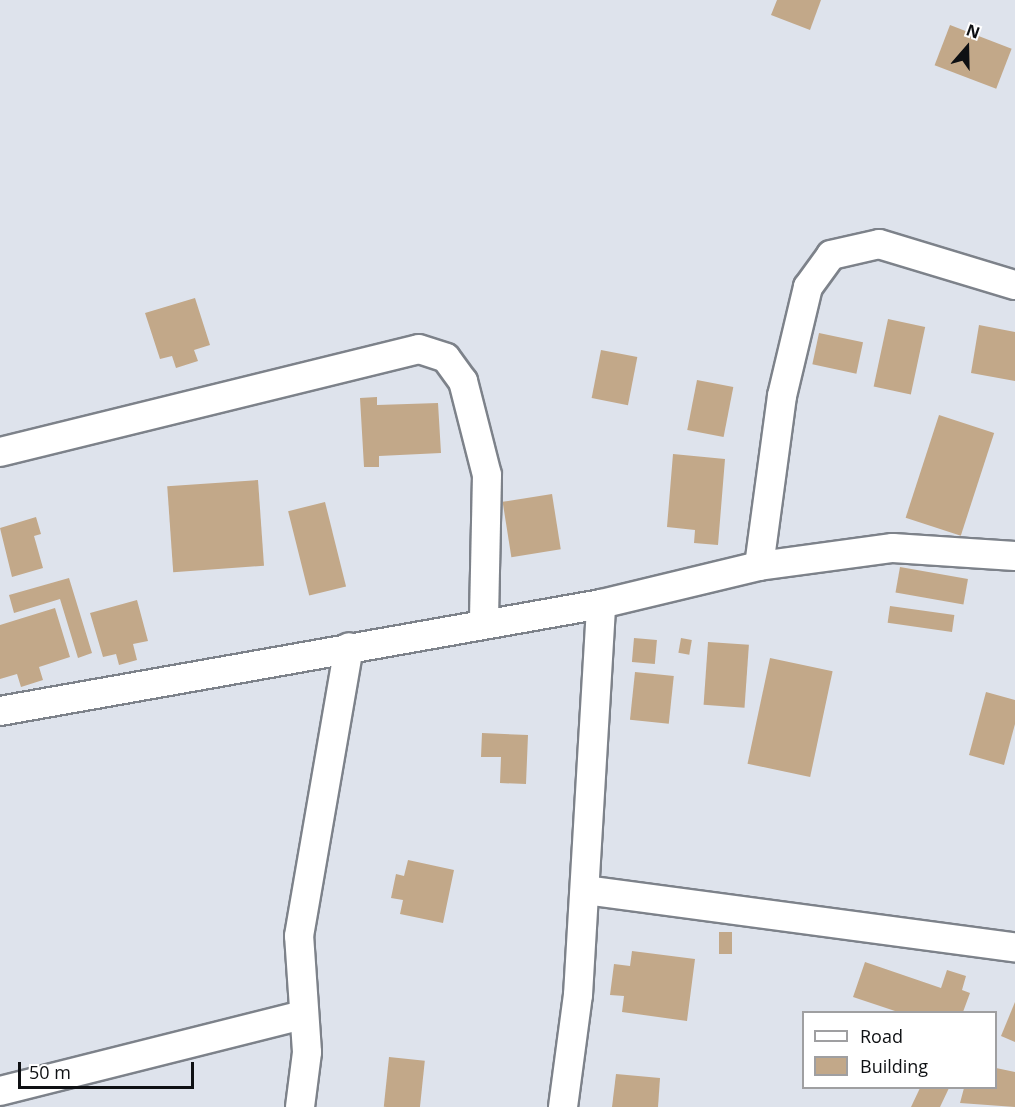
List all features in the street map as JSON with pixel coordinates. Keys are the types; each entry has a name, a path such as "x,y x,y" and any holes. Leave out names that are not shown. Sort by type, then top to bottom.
{"street":[{"path":"759,566 782,396 808,287 831,255 879,244 1015,285"},
{"path":"0,452 419,349 446,358 463,381 487,475 484,623"},
{"path":"0,711 349,647 601,604 759,566 893,548 1015,556"},
{"path":"563,1107 578,995 601,604"},
{"path":"300,1107 307,1052 302,1015 299,936 349,647"},
{"path":"585,890 1015,947"},
{"path":"0,1091 302,1015"}],"building":[{"path":"777,0 821,0 810,30 771,15"},
{"path":"950,25 1012,49 996,89 935,65"},
{"path":"195,298 210,345 194,350 198,361 176,368 172,356 160,359 145,313"},
{"path":"888,319 925,327 911,394 874,386"},
{"path":"979,325 1015,332 1015,381 971,373"},
{"path":"819,333 863,342 856,374 812,364"},
{"path":"601,350 637,357 628,405 592,398"},
{"path":"697,380 733,387 724,437 687,430"},
{"path":"377,397 377,405 438,403 441,453 379,456 379,467 364,467 360,398"},
{"path":"939,415 994,433 961,536 906,518"},
{"path":"673,454 725,459 718,545 694,543 695,530 667,527"},
{"path":"258,480 264,566 173,572 167,486"},
{"path":"552,494 561,549 511,557 503,502"},
{"path":"325,502 346,586 309,596 288,511"},
{"path":"36,517 41,534 34,536 43,568 12,577 0,528"},
{"path":"900,567 968,579 963,605 895,593"},
{"path":"69,578 92,653 78,658 60,599 14,613 9,595"},
{"path":"137,600 148,641 133,644 137,660 119,665 116,654 103,657 90,613"},
{"path":"890,606 954,615 952,632 888,623"},
{"path":"55,608 70,657 39,667 43,680 21,687 17,674 0,679 0,625"},
{"path":"634,638 657,640 655,664 632,662"},
{"path":"681,638 692,640 689,655 678,653"},
{"path":"708,642 749,645 745,708 704,705"},
{"path":"770,658 833,671 810,777 748,764"},
{"path":"635,672 674,676 669,724 630,720"},
{"path":"986,692 1015,700 1015,724 1004,765 969,755"},
{"path":"482,733 528,735 526,784 500,783 501,757 481,757"},
{"path":"408,860 454,870 443,923 400,914 403,900 391,898 396,874 404,876"},
{"path":"719,932 732,932 732,954 719,954"},
{"path":"632,951 695,959 687,1021 622,1012 624,996 610,995 614,964 630,966"},
{"path":"865,962 941,988 947,970 966,976 962,990 970,993 963,1011 895,1011 853,997"},
{"path":"1015,1002 1015,1042 1001,1036"},
{"path":"389,1057 425,1061 420,1107 384,1107"},
{"path":"997,1068 1015,1072 1015,1107 960,1103 964,1089 997,1089"},
{"path":"616,1074 660,1078 658,1107 612,1107"},
{"path":"920,1089 949,1089 940,1107 911,1107"}]}
